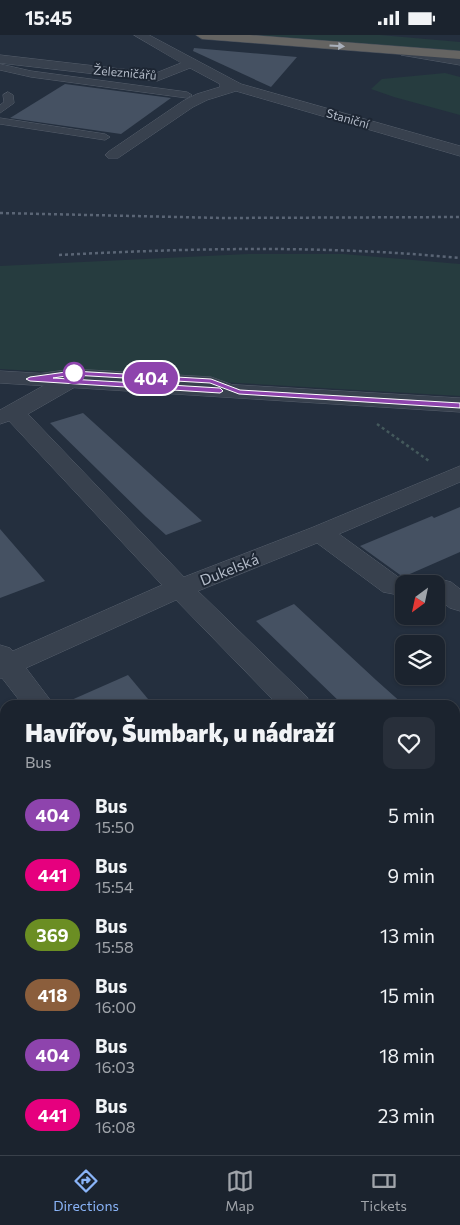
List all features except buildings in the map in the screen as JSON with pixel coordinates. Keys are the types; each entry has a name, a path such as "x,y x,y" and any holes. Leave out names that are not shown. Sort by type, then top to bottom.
{"highway":[{"path":"202,35 460,55"}],"street":[{"name":"Železničářů","path":"140,35 191,63"},
{"name":"Železničářů","path":"0,60 152,76 191,63"},
{"name":"Staniční","path":"191,63 236,87 460,151"},
{"name":"Staniční","path":"152,76 190,86 236,87"},
{"path":"113,155 195,100 236,87"},
{"path":"0,377 460,405"},
{"path":"67,382 7,415 291,700"},
{"name":"Dukelská","path":"2,663 180,588 320,533 456,474"},
{"path":"320,533 395,587"},
{"path":"445,590 460,602"},
{"path":"2,663 35,700"}],"lane":[{"path":"376,49 460,62"},
{"path":"0,60 31,74 129,87 190,86"},
{"path":"129,87 152,76"},
{"path":"0,110 9,103 8,95"},
{"path":"0,121 105,137"},
{"path":"30,379 73,373 202,380 211,381 239,392"}],"path":[{"path":"375,422 456,474"}],"green space":[{"path":"233,35 380,35 460,42 460,53"},
{"path":"445,73 460,77 460,115 371,89 382,79"},
{"path":"248,254 343,254 460,264 460,396 0,369 0,266"}],"railway":[{"path":"0,213 222,218 460,217"},
{"path":"59,255 209,249 310,249 460,258"}],"bus line":[{"name":"404","path":"220,391 30,379 73,373 211,381 239,392 460,405"}]}
